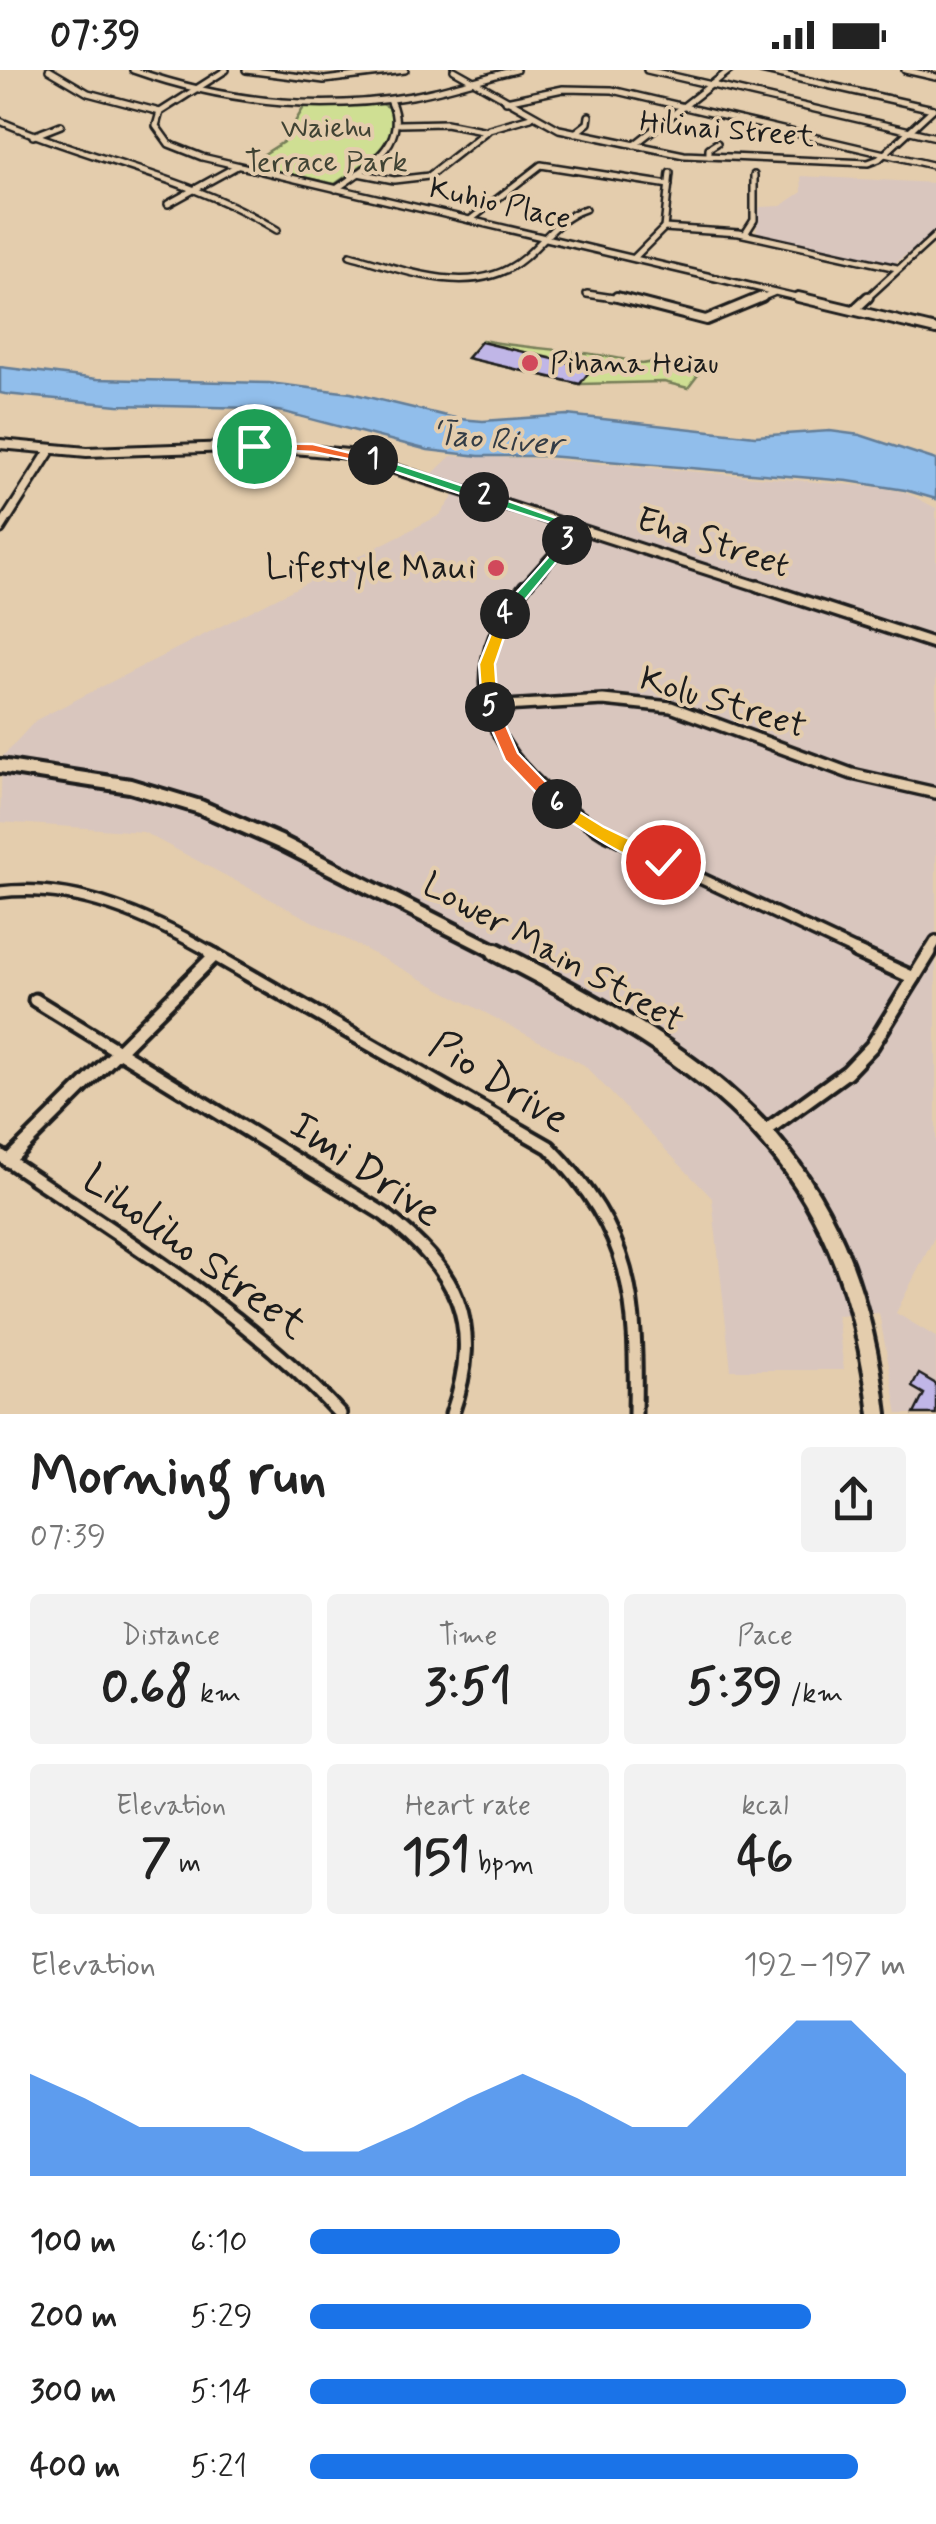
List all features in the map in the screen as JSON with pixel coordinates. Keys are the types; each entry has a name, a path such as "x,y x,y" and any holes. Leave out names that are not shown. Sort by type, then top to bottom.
{"street":[{"path":"49,70 88,93 160,112 226,70"},
{"path":"133,70 196,88 283,103 390,100 516,70"},
{"path":"246,70 324,80 405,70"},
{"name":"Hilinai Street","path":"454,70 548,126 634,145 709,156 862,164 884,154"},
{"path":"648,70 936,138"},
{"path":"634,145 730,70"},
{"path":"762,70 935,109"},
{"path":"906,70 936,76"},
{"path":"506,102 554,90 593,88 936,166"},
{"path":"336,189 388,148 399,124 390,100"},
{"path":"884,154 935,109"},
{"name":"Kuhio Place","path":"160,112 158,131 169,144 192,154 936,330"},
{"path":"575,133 588,123 589,116"},
{"path":"358,173 399,180 428,176 487,131 531,117"},
{"path":"0,120 33,136 198,188 238,204 278,230"},
{"path":"399,124 450,123 487,131"},
{"path":"33,136 61,125"},
{"path":"709,156 709,148 717,143"},
{"path":"470,220 541,162 669,185"},
{"path":"168,204 237,166"},
{"path":"634,258 664,228 670,172"},
{"path":"745,234 754,220 754,175"},
{"path":"350,256 438,277 476,278 512,268 573,213 585,208"},
{"path":"664,228 745,234 897,268"},
{"path":"854,310 936,235"},
{"path":"587,294 607,295 706,320 776,292"},
{"name":"Eha Street","path":"0,444 50,452 313,448 381,462 936,644"},
{"path":"0,529 50,452"},
{"path":"578,528 503,617 487,664 490,707 504,744 525,774 578,820 914,978"},
{"name":"Kolu Street","path":"490,707 578,698 640,700 852,774 936,794"},
{"name":"Lower Main Street","path":"0,766 143,789 252,829 614,1016 720,1091 764,1132 812,1194 849,1270 868,1329 878,1414"},
{"path":"0,892 28,889 124,910 165,926 215,955 4,1158"},
{"path":"764,1132 847,1072 872,1046 936,941"},
{"name":"Pio Drive","path":"215,955 534,1135 562,1158 606,1215 632,1284 637,1326 635,1414"},
{"name":"Imi Drive","path":"34,1000 384,1214 432,1253 458,1295 465,1319 466,1371 452,1414"},
{"name":"Liholiho Street","path":"4,1158 230,1312 303,1374 340,1414"}],"shaded area":[{"path":"801,176 936,183 936,232 894,264 756,233 760,207 781,206 802,192"},
{"path":"451,456 547,459 876,487 905,492 936,508 936,1234 896,1313 936,1337 936,1414 898,1414 879,1313 837,1316 844,1370 731,1370 712,1198 584,1065 143,832 0,822 2,757 36,720 440,515 459,489 428,478"}],"green space":[{"name":"Waiehu Terrace Park","path":"304,107 389,107 392,120 385,143 335,184 247,165 283,142"},
{"path":"482,340 603,355 642,364 653,362 698,375 688,388 664,382 580,384 467,358"}],"water":[{"name":"ʻĪao River","path":"0,367 97,379 269,383 351,393 459,419 483,421 567,415 755,436 830,431 860,435 936,460 936,499 848,481 428,450 255,408 118,405 5,394 0,393"}],"building":[{"name":"Pihana Heiau","path":"481,342 592,368 580,384 467,358"},
{"path":"919,1374 936,1384 936,1414 914,1414 924,1394 912,1387"}],"place":[{"name":"Pihana Heiau","path":"530,363"},
{"name":"Lifestyle Maui","path":"496,568"}],"route":[{"path":"254,446 313,448 366,458 578,528 503,617 487,664 490,707 511,756 548,797 578,820 663,862"}]}
